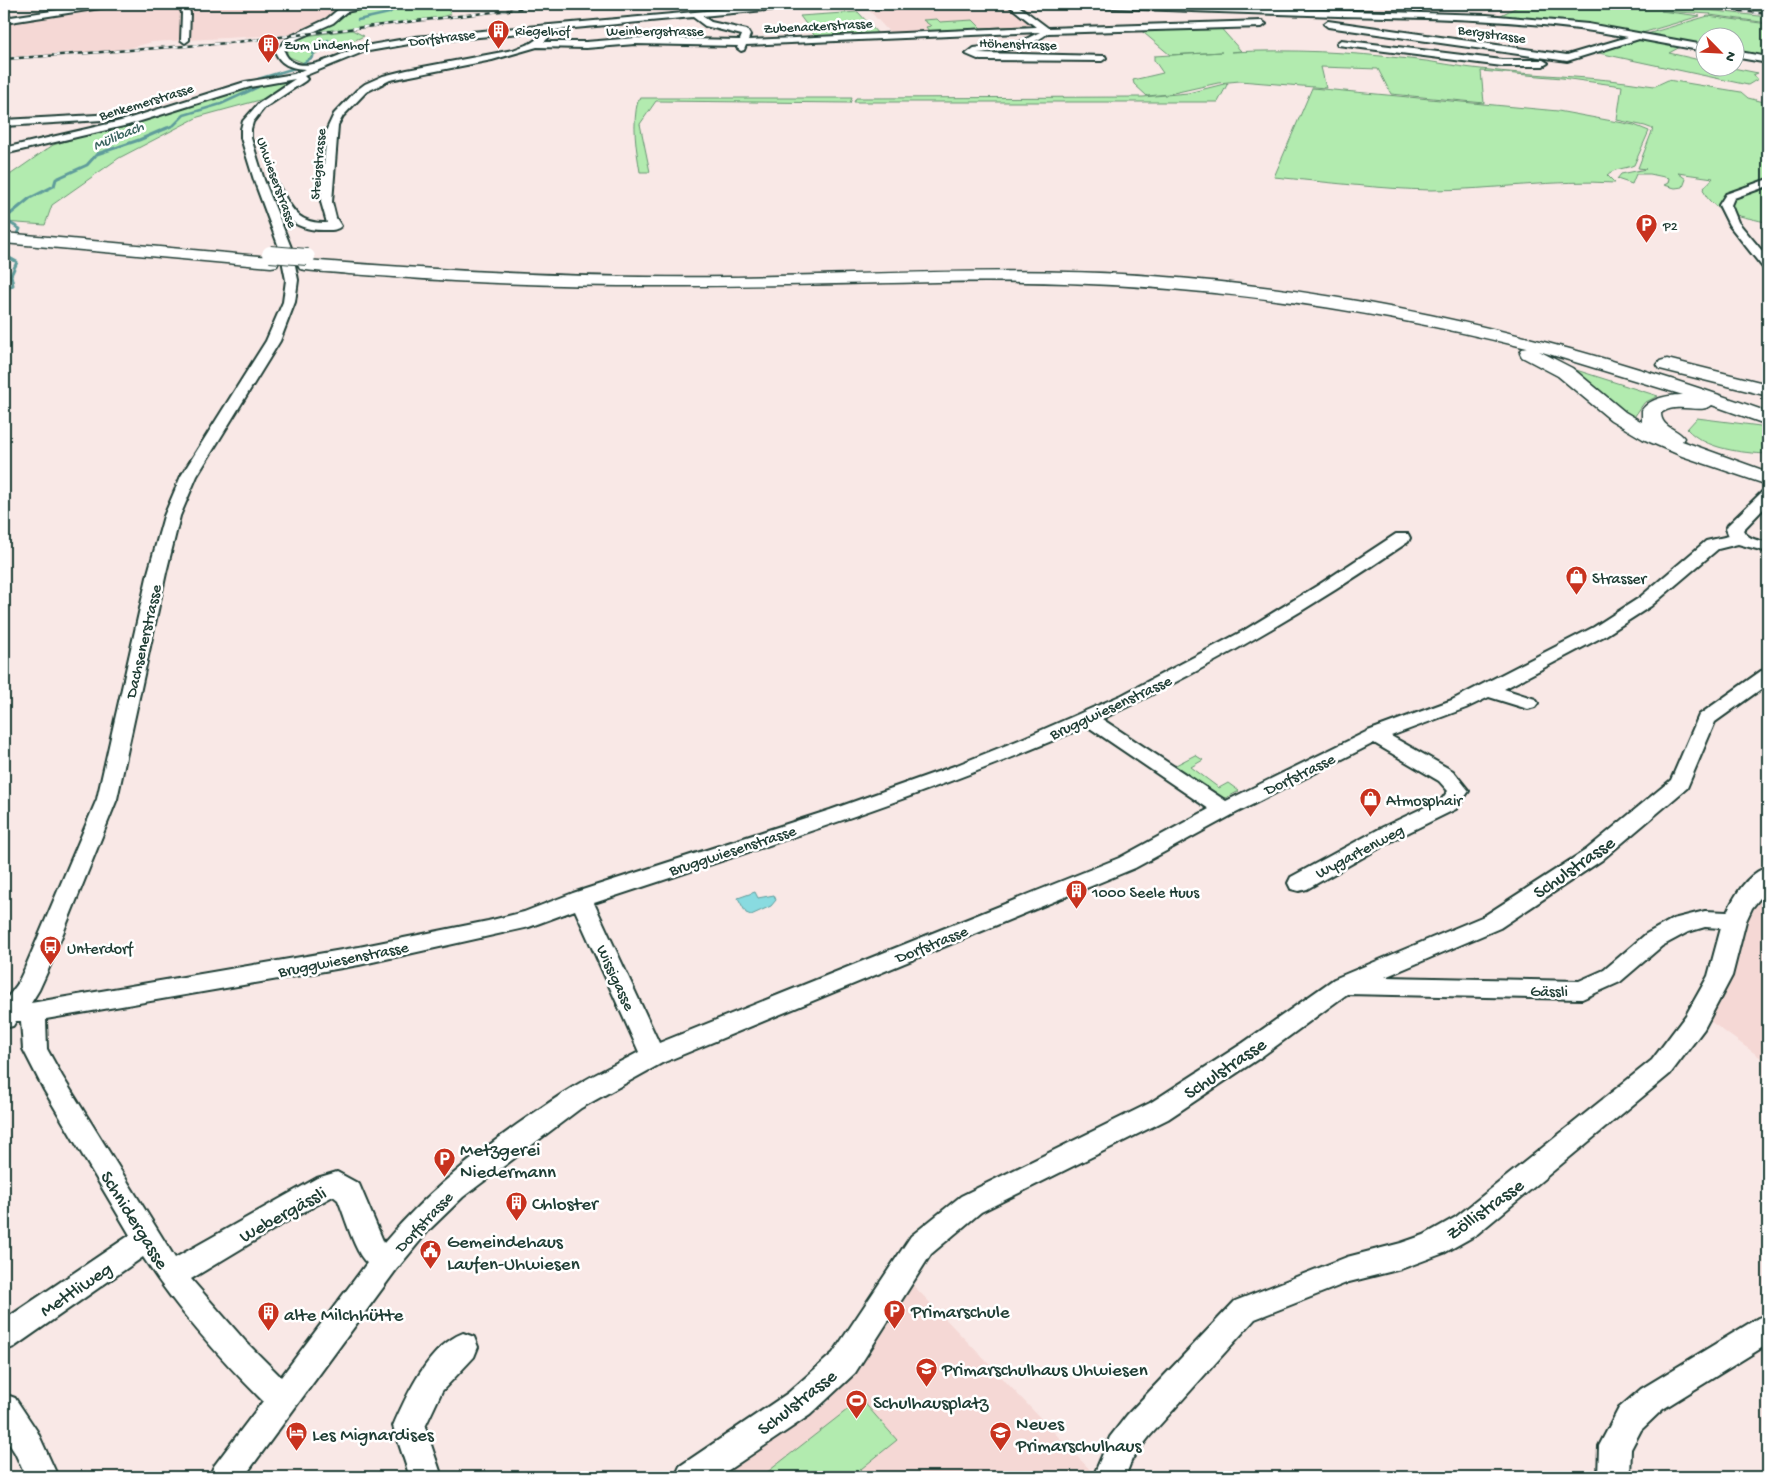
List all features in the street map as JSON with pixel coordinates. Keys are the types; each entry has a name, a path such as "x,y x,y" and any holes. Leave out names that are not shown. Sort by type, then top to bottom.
{"highway":[{"path":"4,230 100,242 460,276 587,282 716,282 998,276 1095,278 1244,289 1364,306 1474,328 1569,352 1667,382 1768,419"},
{"path":"4,238 100,242"},
{"path":"289,261 590,275 959,271 1102,273 1188,279 1266,287 1420,311 1541,335 1765,388"},
{"path":"1364,306 1458,329 1520,349 1565,372 1618,416 1650,436 1689,452 1768,479"},
{"path":"1420,311 1502,329 1594,353 1671,377 1768,411"},
{"path":"1768,419 1700,402 1677,402 1656,407 1651,412 1650,418 1657,428 1675,439 1768,469"}],"street":[{"path":"4,20 113,4"},
{"path":"183,4 186,13 185,40"},
{"path":"333,6 343,10 377,4"},
{"path":"797,5 807,4"},
{"name":"Dorfstrasse","path":"296,76 311,67 355,52 436,36 504,26 548,29 695,15 740,7 953,4"},
{"name":"Höhenstrasse","path":"1011,4 1045,30 1036,39 1023,44 974,51 970,54 980,58 1102,58"},
{"path":"1066,4 1188,6 1301,12 1474,16 1566,25 1640,35 1694,46"},
{"path":"1307,4 1315,12"},
{"path":"861,5 871,15"},
{"path":"1460,6 1472,10 1474,16"},
{"path":"311,67 292,65 279,51 299,34 336,18 343,10"},
{"path":"1301,12 1324,17 1338,24 1366,52"},
{"path":"615,13 620,22 632,32 634,41"},
{"path":"695,15 708,24 742,31 746,34 737,57"},
{"path":"1426,31 1441,22 1480,27"},
{"name":"Zubenackerstrasse","path":"743,42 1045,30 1267,24"},
{"path":"1321,24 1338,24"},
{"name":"Bergstrasse","path":"1338,24 1426,31 1567,58 1640,35"},
{"path":"882,27 890,36"},
{"path":"395,75 516,52 537,44 546,36 548,29"},
{"path":"1594,40 1617,43"},
{"name":"Weinbergstrasse","path":"537,44 593,44 634,41 743,42"},
{"path":"1341,43 1356,42 1502,63 1544,64 1567,58"},
{"path":"380,46 394,53"},
{"path":"1744,56 1768,60"},
{"path":"395,75 413,63"},
{"name":"Steigstrasse","path":"259,180 271,183 290,215 299,223 314,227 335,226 325,198 331,159 333,124 339,114 361,91 376,82 395,75"},
{"name":"Benkemerstrasse","path":"4,151 62,139 139,118 248,84 296,76"},
{"name":"Uhwieserstrasse","path":"289,261 259,180 246,138 246,130 248,121 254,112 271,98 302,79 296,76"},
{"path":"4,123 114,117 139,118"},
{"path":"1768,182 1736,193 1725,204 1733,223 1768,266"},
{"name":"Dachsenerstrasse","path":"16,1014 107,798 157,574 172,516 189,476 273,340 289,302 291,292 289,261"},
{"path":"1768,495 1735,526 1735,533 1740,538 1752,544 1768,547"},
{"name":"Bruggwiesenstrasse","path":"16,1014 359,956 529,919 581,899 935,782 1088,718 1199,664 1319,594 1402,538"},
{"name":"Dorfstrasse","path":"225,1477 386,1261 420,1221 453,1189 572,1102 653,1056 1127,863 1225,810 1375,735 1459,704 1488,690 1600,631 1638,607 1712,545 1740,538"},
{"name":"Schulstrasse","path":"691,1477 799,1404 844,1363 921,1245 971,1204 1159,1110 1252,1050 1342,985 1492,922 1594,855 1680,783 1706,719 1768,675"},
{"path":"1488,690 1528,703"},
{"path":"1088,718 1225,810"},
{"name":"Wygartenweg","path":"1299,883 1389,833 1450,804 1459,791 1446,776 1375,735"},
{"name":"Zöllistrasse","path":"1109,1477 1121,1448 1138,1426 1244,1310 1347,1270 1434,1244 1466,1226 1660,1067 1695,1022 1720,976 1735,921 1742,906 1756,886 1768,875"},
{"name":"Wissigasse","path":"581,899 653,1056"},
{"name":"Gässli","path":"1342,985 1582,990 1612,976 1654,940 1681,925 1705,919 1735,921"},
{"name":"Schnidergasse","path":"16,1014 53,1083 171,1276 235,1352 283,1400"},
{"name":"Webergässli","path":"171,1276 279,1212 327,1186 338,1184 349,1192 373,1252 386,1261"},
{"name":"Mettliweg","path":"4,1337 147,1239"},
{"path":"1614,1477 1615,1446 1630,1419 1652,1400 1768,1328"},
{"path":"426,1477 409,1426 431,1381 463,1347"},
{"path":"4,1409 26,1442 42,1477"}],"shaded area":[{"path":"113,4 328,4 343,10 340,15 299,34 152,42 114,50 4,57 4,21"},
{"path":"1009,4 1040,27 892,35 866,7"},
{"path":"1768,894 1768,1063 1710,1021 1730,980 1740,922"},
{"name":"Primarschulhaus Uhwiesen","path":"912,1284 1097,1477 722,1477 826,1404 859,1369"}],"green space":[{"path":"387,4 444,4 451,14 441,17 296,36 340,15"},
{"path":"1523,4 1654,4 1768,17 1768,23 1711,14 1661,11 1700,16 1642,33 1499,16"},
{"path":"1695,4 1768,4 1768,12 1701,5"},
{"path":"858,12 880,36 817,39 800,16"},
{"path":"1708,16 1768,24 1768,58 1744,53 1744,28 1694,28 1694,44 1647,34"},
{"path":"937,19 940,22 973,20 981,28 1026,26 929,31 926,27 931,26 923,20"},
{"path":"1218,25 1241,51 1231,52 1298,51 1365,55 1463,67 1655,86 1668,80 1741,92 1748,98 1768,103 1768,223 1730,213 1713,204 1707,198 1703,189 1713,178 1678,173 1686,179 1683,187 1675,188 1664,185 1668,183 1669,178 1650,174 1636,174 1632,184 1617,179 1621,174 1646,169 1638,168 1653,129 1617,120 1622,86 1562,78 1481,71 1484,103 1391,94 1378,69 1321,67 1326,88 1240,81 1218,83 1169,94 1147,96 1134,84 1133,80 1163,73 1154,60 1154,56 1222,52 1170,55 1138,28"},
{"path":"352,30 364,36 325,49 304,63 287,56 287,46 305,36"},
{"path":"1637,39 1682,46 1669,53 1694,59 1694,73 1594,52"},
{"path":"1744,70 1758,73 1753,75 1758,79 1748,85 1715,78 1744,78"},
{"path":"281,78 297,80 267,98 198,117 119,158 52,205 45,225 4,222 4,179 53,145"},
{"path":"1228,83 1218,102 854,102 856,98 1143,97 1188,93"},
{"path":"1312,88 1558,111 1634,125 1649,131 1634,165 1613,171 1607,175 1615,183 1569,182 1431,190 1372,187 1274,177"},
{"path":"641,98 852,98 850,103 656,101 640,124 650,172 640,172 635,127 636,109 638,100"},
{"path":"1573,369 1658,396 1644,403 1632,420"},
{"path":"1697,418 1768,427 1768,454 1724,449 1704,441 1687,429"},
{"path":"1195,755 1203,760 1191,767 1219,788 1228,783 1239,791 1226,798 1220,797 1174,766"},
{"name":"Schulhausplatz","path":"861,1399 897,1440 851,1477 761,1477"}],"water":[{"path":"755,892 758,898 774,895 776,900 771,906 751,915 746,913 738,898"}],"waterway":[{"name":"Mülibach","path":"358,20 389,13 398,6 396,4"},
{"name":"Mülibach","path":"258,79 295,68 313,57 314,47 328,40"},
{"name":"Mülibach","path":"165,129 174,125 184,115 221,104 258,87 260,83"},
{"name":"Mülibach","path":"4,247 16,238 20,229 10,223 8,216 30,198 54,186 56,179 87,165 97,154 167,128"},
{"name":"Mülibach","path":"4,255 17,262 11,275 13,285 4,291 6,290"}],"railway":[{"path":"4,59 228,43 560,4"},
{"path":"1674,4 1768,14"}],"place":[{"name":"Riegelhof","path":"499,49"},
{"name":"Zum Lindenhof","path":"268,63"},
{"name":"P2","path":"1647,244"},
{"name":"Strasser","path":"1576,596"},
{"name":"Atmosphair","path":"1370,818"},
{"name":"1000 Seele Huus","path":"1076,910"},
{"name":"Unterdorf","path":"51,966"},
{"name":"Metzgerei Niedermann","path":"444,1178"},
{"name":"Chloster","path":"516,1221"},
{"name":"Gemeindehaus Laufen-Uhwiesen","path":"431,1270"},
{"name":"Primarschule","path":"895,1329"},
{"name":"alte Milchhütte","path":"268,1332"},
{"name":"Primarschulhaus Uhwiesen","path":"926,1387"},
{"name":"Schulhausplatz","path":"857,1420"},
{"name":"Les Mignardises","path":"296,1452"},
{"name":"Neues Primarschulhaus","path":"1000,1452"}]}
